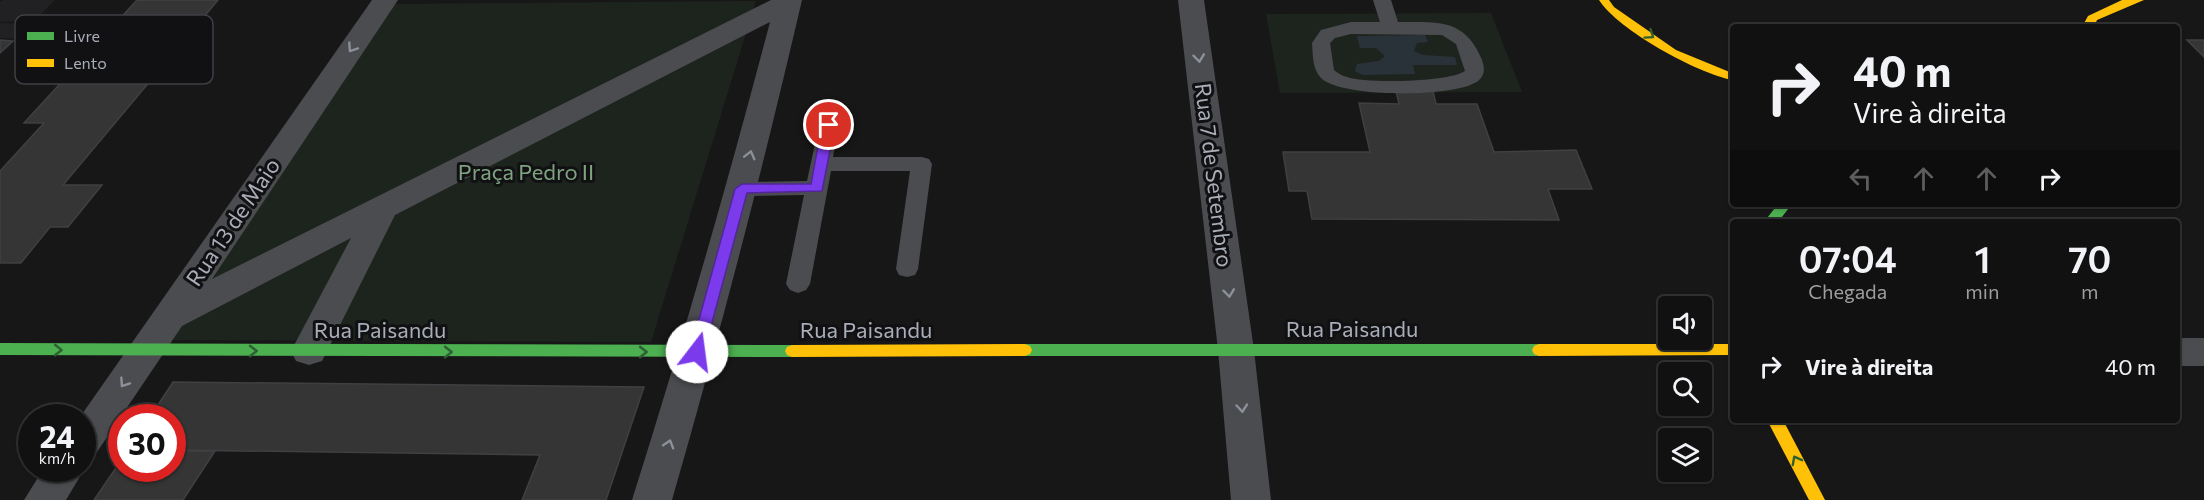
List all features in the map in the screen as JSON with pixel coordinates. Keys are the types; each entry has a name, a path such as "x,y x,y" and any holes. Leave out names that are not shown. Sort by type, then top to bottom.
{"street":[{"name":"Rua 13 de Maio","path":"96,424 385,0"},
{"name":"Rua 7 de Setembro","path":"1191,0 1236,350 1251,500"},
{"path":"2089,24 2092,18 2128,1 2139,0"},
{"path":"168,317 789,1"},
{"path":"652,500 697,352 742,189 789,1"},
{"path":"1603,3 1672,52 1730,76"},
{"path":"1773,219 1783,207"},
{"path":"309,351 383,208"},
{"name":"Rua Paisandu","path":"0,349 697,352 1730,350"},
{"path":"2180,352 2204,352"},
{"path":"1777,423 1817,500"},
{"path":"44,500 56,482"}],"lane":[{"path":"1382,0 1391,28"},
{"path":"1352,28 1391,28 1438,28 1461,37 1475,69 1474,75 1470,80 1451,84 1362,87 1338,82 1325,71 1321,43 1328,34 1352,28"},
{"path":"798,284 829,125"},
{"path":"821,164 921,164 906,269"},
{"path":"742,189 817,188"}],"shaded area":[{"path":"3,0 55,0 40,15 15,15 15,22 0,22 0,2"},
{"path":"0,23 15,23 15,39 0,38"},
{"path":"1425,35 1428,42 1417,43 1414,51 1423,55 1455,57 1457,65 1413,65 1415,74 1363,75 1355,71 1357,64 1379,61 1385,56 1376,48 1360,48 1357,36"}],"green space":[{"name":"Praça Pedro II","path":"756,1 651,342 164,340 384,4"},
{"path":"1491,13 1522,92 1280,93 1266,14"}],"building":[{"path":"137,0 218,0 205,15 123,15"},
{"path":"0,40 13,41 0,53"},
{"path":"2187,40 2204,40 2204,57"},
{"path":"60,84 148,84 63,185 102,185 68,227 50,227 21,263 0,263 0,171 44,123 24,123"},
{"path":"1396,91 1433,91 1436,104 1477,104 1494,152 1576,150 1592,189 1548,189 1559,220 1312,219 1307,191 1289,191 1283,152 1370,152 1359,103 1399,104"},
{"path":"173,382 644,387 606,500 522,500 540,455 186,450 186,404 159,404"},
{"path":"186,451 215,451 183,500 94,500 108,480 108,482 186,482"}],"traffic: fast":[{"path":"1773,219 1783,207"},
{"path":"0,349 792,351"},
{"path":"1025,350 1539,350"}],"traffic: slow":[{"path":"1604,0 1610,9 1672,52 1730,76"},
{"path":"2089,24 2092,18 2129,1 2139,0"},
{"path":"792,351 1025,350"},
{"path":"1539,350 1730,350"},
{"path":"1777,423 1817,500"}],"route":[{"path":"697,352 742,189 817,188 829,125"}]}
